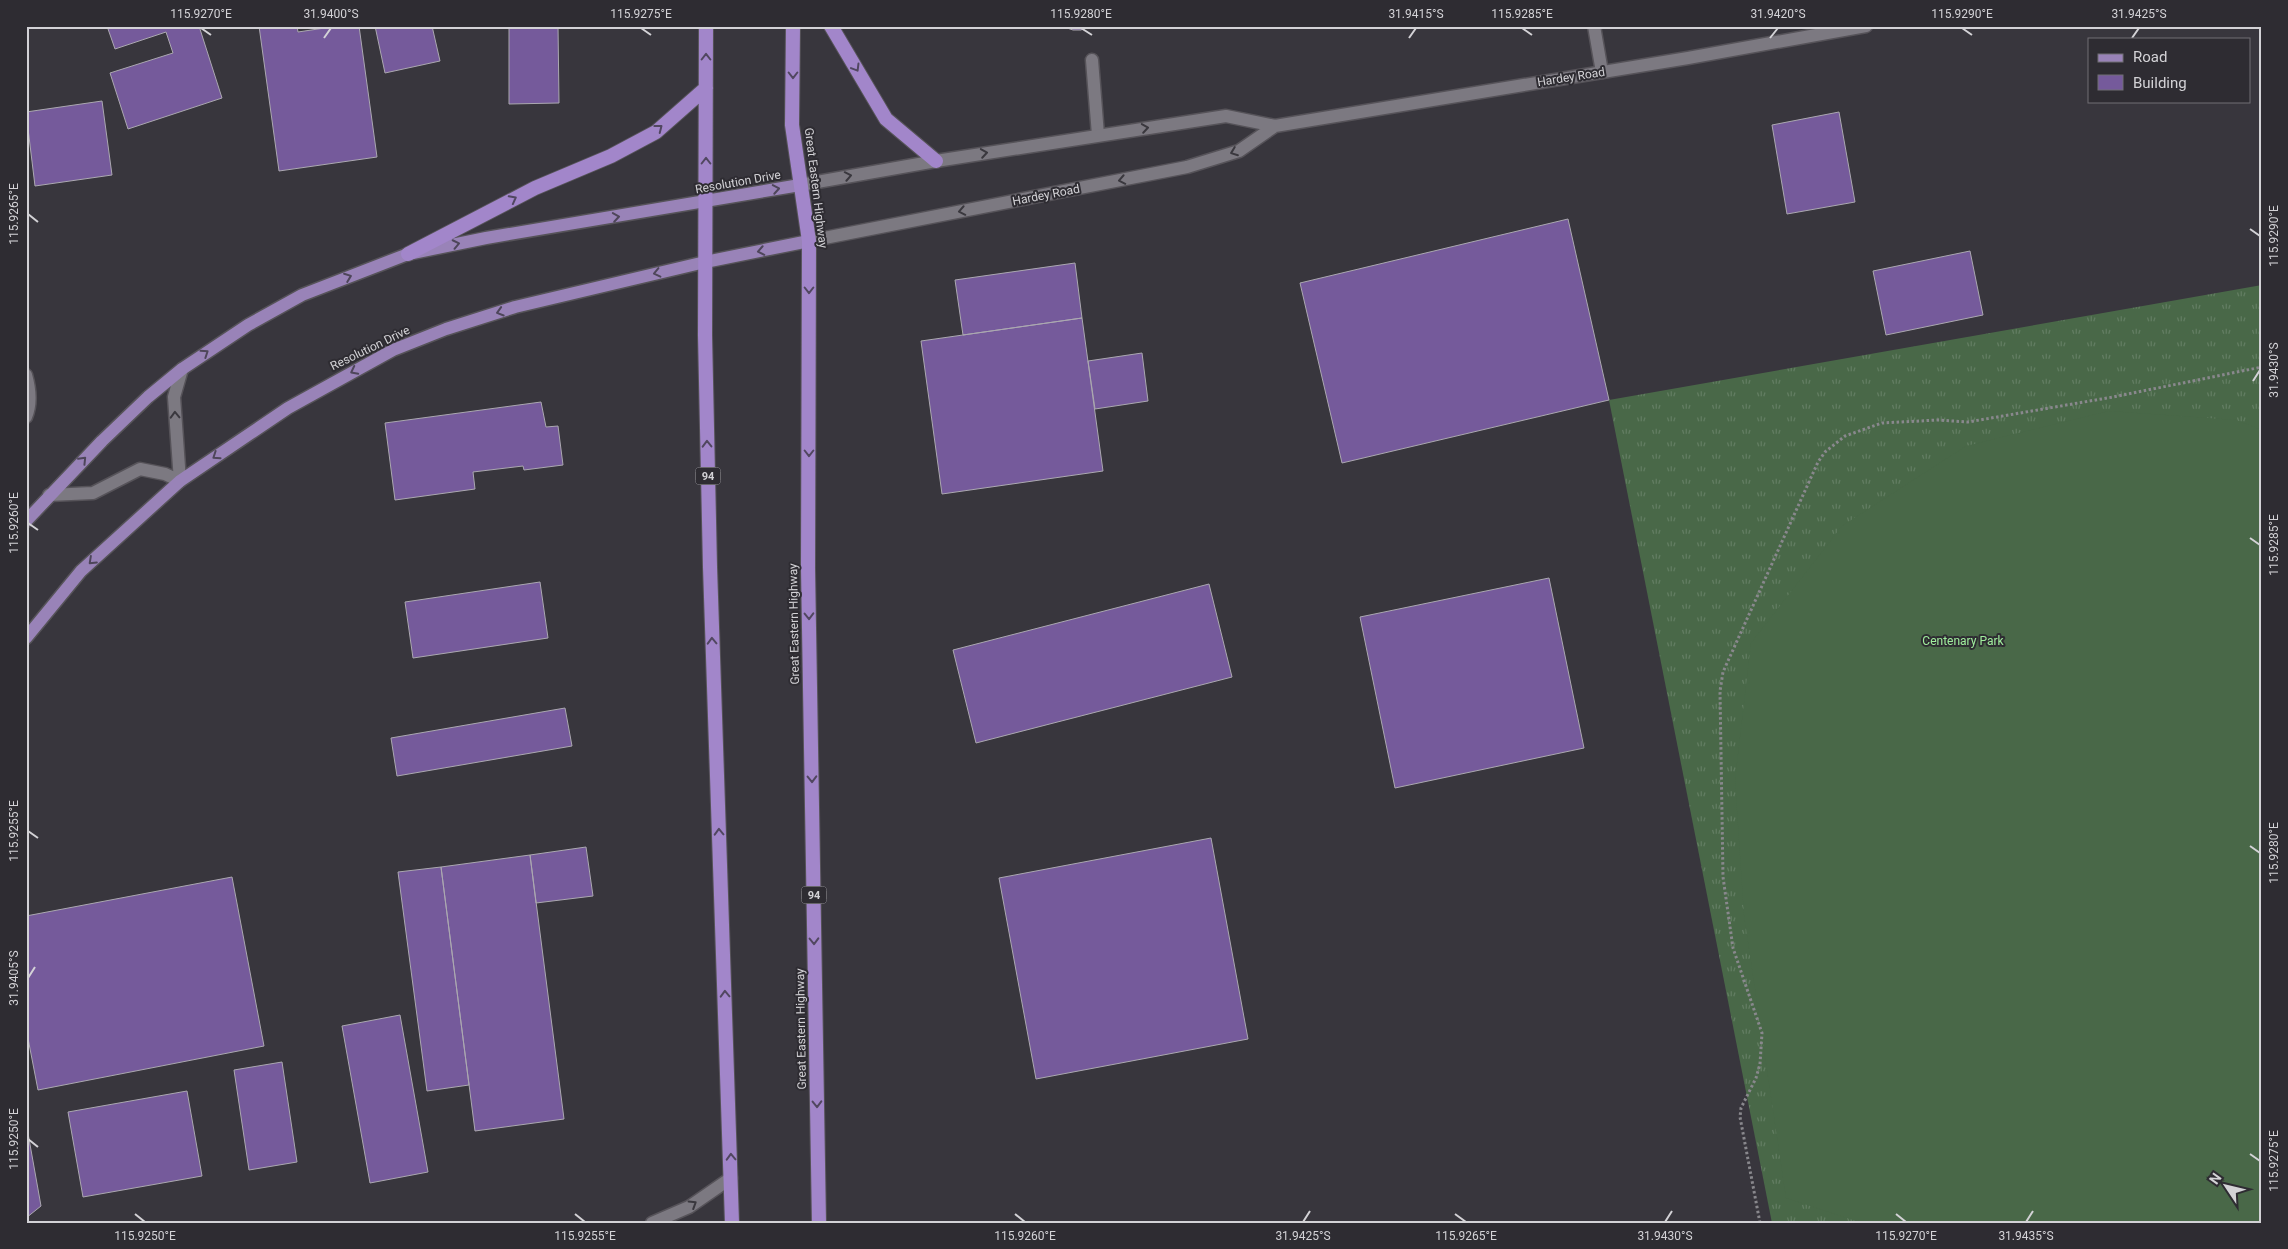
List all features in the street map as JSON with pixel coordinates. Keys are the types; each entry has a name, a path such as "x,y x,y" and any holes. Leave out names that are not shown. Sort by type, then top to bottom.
{"highway":[{"name":"94","path":"706,26 707,201 705,262 710,568 732,1178 732,1223"},
{"name":"Great Eastern Highway","path":"793,26 792,125 809,241 808,568 818,1223"},
{"path":"831,26 886,119 936,160"},
{"path":"408,254 535,188 611,156 656,132 706,88"}],"main road":[{"path":"1594,26 1602,72"},
{"name":"Hardey Road","path":"800,185 936,160 1226,116 1275,126 1866,26"},
{"path":"1092,60 1098,135"},
{"name":"Hardey Road","path":"809,241 1187,167 1239,150 1275,126"},
{"name":"Resolution Drive","path":"26,521 49,495 134,410 182,369 248,325 302,295 408,254 486,238 800,185"},
{"name":"Resolution Drive","path":"26,638 81,572 180,481 288,408 393,350 446,328 515,307 705,262 809,241"},
{"path":"180,481 174,397 182,369"},
{"path":"26,375 29,387 30,409 26,417"},
{"path":"49,495 93,494 140,469 166,474 180,481"},
{"path":"652,1223 689,1207 732,1178"}],"path":[{"path":"1760,1223 1740,1117 1741,1108 1756,1078 1760,1064 1762,1033 1733,948 1723,877 1720,691 1723,672 1818,462 1825,452 1845,436 1882,423 1938,420 1968,422 2122,395 2262,367"}],"green space":[{"name":"Centenary Park","path":"2262,285 2262,1223 1772,1223 1609,400"},
{"name":"Centenary Park","path":"2109,411 2236,420 2262,430 2262,1223 1862,1223 1786,1198 1744,915 1735,780 1751,643 1842,526 1966,446"}],"building":[{"path":"107,26 199,26 222,98 128,129 110,73 173,53 166,32 115,49"},
{"path":"259,26 297,26 298,32 338,26 359,26 377,157 279,171"},
{"path":"375,26 432,26 440,61 385,73"},
{"path":"509,26 558,26 559,103 509,104"},
{"path":"1061,26 1088,26 1081,30 1073,30"},
{"path":"102,101 112,175 35,186 26,112"},
{"path":"1839,112 1855,202 1787,214 1772,125"},
{"path":"1568,219 1609,400 1342,463 1300,283"},
{"path":"1970,251 1983,315 1886,335 1873,271"},
{"path":"1075,263 1082,318 963,335 955,280"},
{"path":"1082,318 1103,471 942,494 921,341"},
{"path":"1142,353 1148,401 1095,409 1088,361"},
{"path":"541,402 546,427 558,426 563,465 524,470 523,466 473,472 475,489 395,500 385,423"},
{"path":"1549,578 1584,748 1395,788 1360,617"},
{"path":"540,582 548,638 413,658 405,602"},
{"path":"1209,584 1232,677 976,743 953,650"},
{"path":"565,708 572,746 397,776 391,738"},
{"path":"1211,838 1248,1039 1036,1079 999,878"},
{"path":"586,847 593,896 536,903 530,855"},
{"path":"530,855 564,1119 475,1131 441,867"},
{"path":"441,867 469,1085 427,1091 398,872"},
{"path":"232,877 264,1046 38,1090 26,1028 26,916"},
{"path":"400,1015 428,1172 370,1183 342,1026"},
{"path":"282,1062 297,1162 249,1170 234,1070"},
{"path":"187,1091 202,1176 83,1197 68,1112"},
{"path":"26,1122 41,1206 26,1218"}]}
